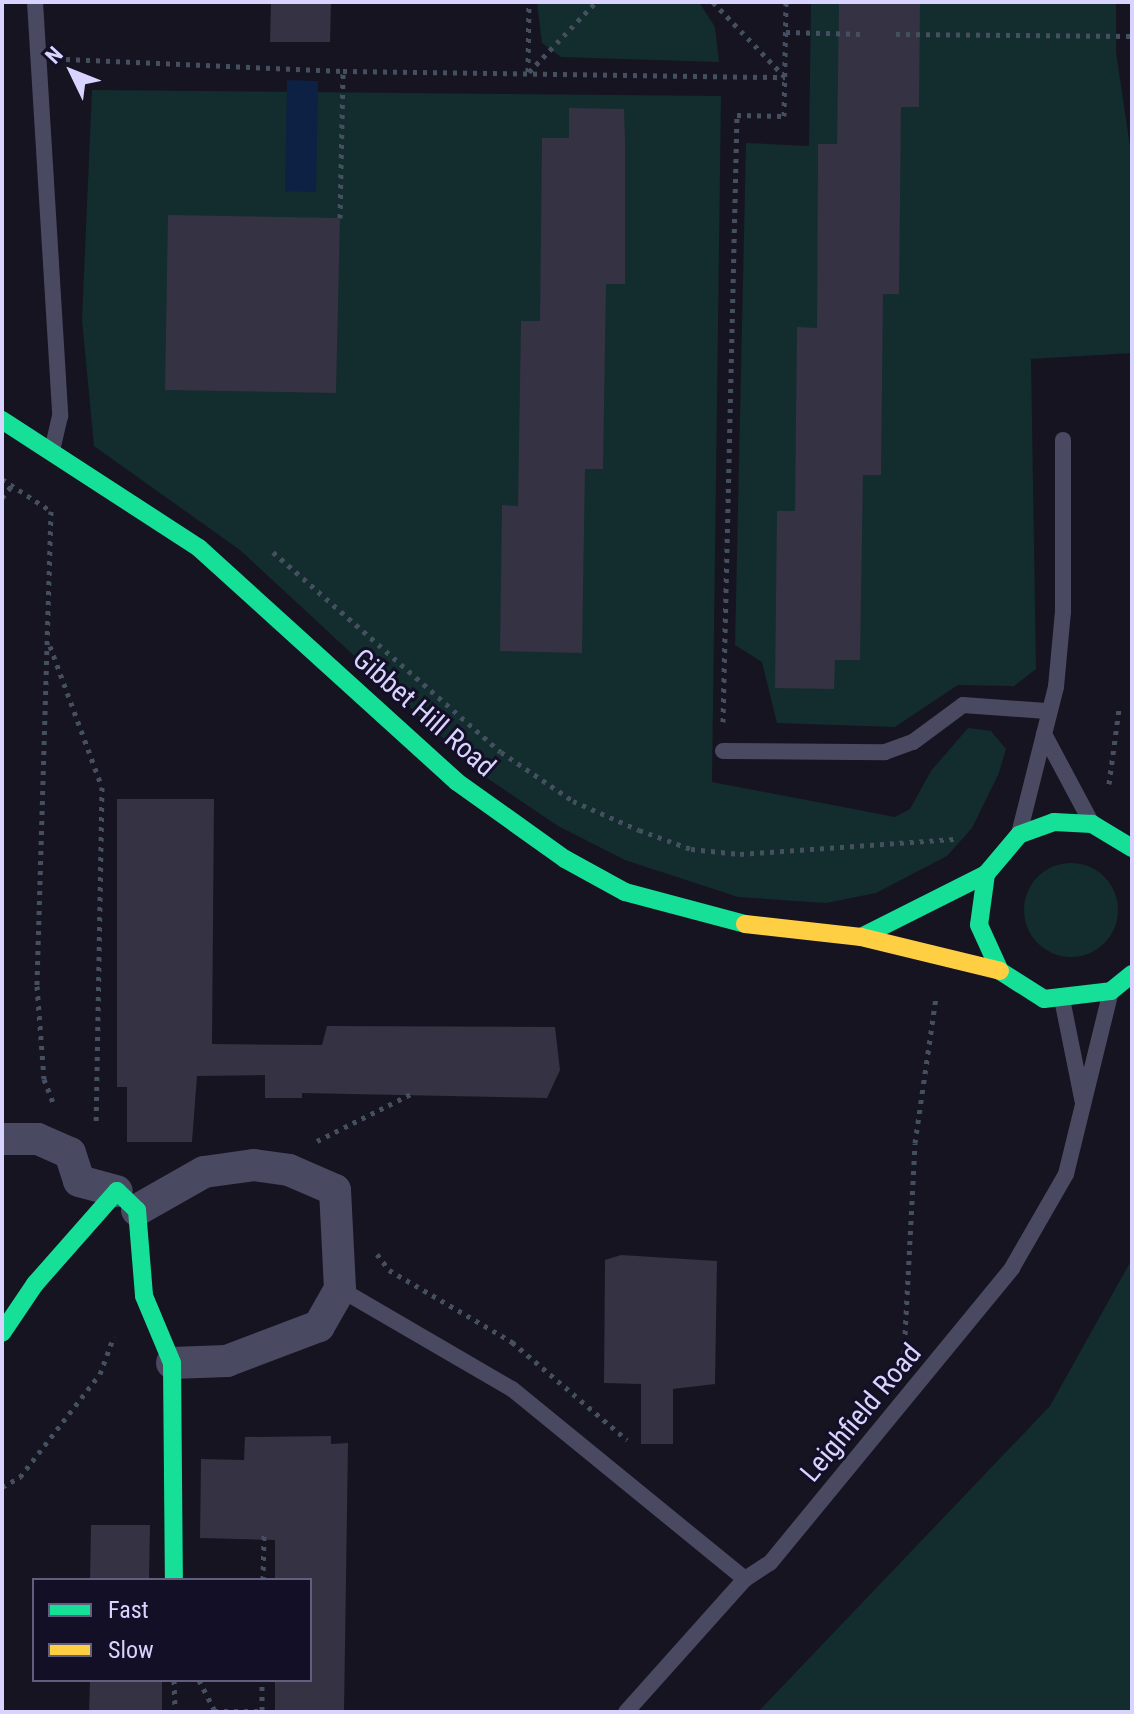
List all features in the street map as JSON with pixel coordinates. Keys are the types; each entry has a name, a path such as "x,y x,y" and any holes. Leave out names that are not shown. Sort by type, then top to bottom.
{"street":[{"name":"Gibbet Hill Road","path":"2,420 199,548 457,782 565,859 625,892 676,908 777,932 861,937 1000,971"},
{"path":"1132,847 1092,824 1054,822 1019,835 986,874 979,925 1000,971 1028,992 1062,1001 1111,991 1132,974"},
{"name":"Gibbet Hill Road","path":"861,937 986,874"},
{"path":"2,1139 38,1139 70,1153 79,1181 127,1200"},
{"path":"2,1333 35,1284 127,1200 204,1172 254,1165 289,1170 335,1190 340,1289 319,1326 227,1361 172,1363"},
{"path":"127,1200 144,1296 172,1363 174,1578"}],"lane":[{"path":"35,2 34,57 60,416 52,451"},
{"path":"1019,835 1044,734 1046,711 1056,687 1063,612 1063,440"},
{"path":"723,751 885,752 913,742 963,705 1046,711"},
{"path":"1044,734 1092,824"},
{"name":"Leighfield Road","path":"626,1712 745,1579 770,1563 905,1402 1041,1223 1066,1174 1084,1112 1111,991"},
{"name":"Leighfield Road","path":"1062,1001 1075,1043 1084,1112"},
{"path":"340,1289 512,1389 745,1579"}],"path":[{"path":"528,73 529,2"},
{"path":"528,73 596,2"},
{"path":"713,2 785,77"},
{"path":"723,751 737,115 784,116 786,2"},
{"path":"786,32 863,34"},
{"path":"896,34 1132,36"},
{"path":"34,57 343,71 785,77"},
{"path":"340,218 343,71"},
{"path":"2,479 51,511 50,646 37,986 44,1079 53,1105 67,1111"},
{"path":"2,498 12,485"},
{"path":"267,548 501,752 573,801 703,850 740,854 935,841 933,901"},
{"path":"50,646 102,787 95,1123"},
{"path":"1109,789 1119,709"},
{"path":"905,1402 913,1174 936,991 934,957"},
{"path":"305,1147 411,1094"},
{"path":"81,1117 95,1123 103,1135"},
{"path":"2,1487 20,1477 100,1374 120,1319"},
{"path":"263,1578 264,1535"},
{"path":"174,1682 175,1712"},
{"path":"200,1682 215,1711 262,1712 262,1682"}],"green space":[{"path":"537,2 699,2 715,27 719,62 561,57 542,43"},
{"path":"811,2 1116,2 1116,52 1132,160 1132,353 1031,359 1036,669 1014,686 958,685 895,727 777,723 762,662 735,645 746,143 809,146"},
{"path":"92,90 721,96 712,782 895,817 910,809 931,771 968,728 991,731 1006,749 999,773 972,828 947,856 876,893 826,903 738,897 625,860 558,826 484,776 240,550 94,446 82,320"},
{"path":"1071,863 1089,867 1104,877 1114,892 1118,910 1114,928 1104,943 1089,953 1071,957 1053,953 1038,943 1028,928 1024,910 1028,892 1038,877 1053,867"},
{"path":"1132,1259 1132,1712 758,1712 1050,1406"}],"water":[{"path":"287,80 318,81 316,192 285,191"}],"building":[{"path":"271,2 331,2 330,42 270,42"},
{"path":"839,2 920,2 919,107 901,107 899,294 883,294 881,475 863,475 860,660 835,660 834,689 775,688 777,511 795,511 797,327 817,328 818,144 837,144"},
{"path":"569,108 624,109 625,139 625,284 606,284 603,469 585,469 582,653 500,651 502,505 518,506 521,321 540,321 542,138 569,138"},
{"path":"168,215 340,218 336,393 165,390"},
{"path":"117,799 214,799 212,1044 322,1045 327,1026 555,1027 560,1070 547,1098 302,1093 302,1098 265,1098 265,1075 197,1076 192,1142 127,1142 127,1087 117,1087"},
{"path":"621,1255 717,1261 715,1384 673,1389 673,1444 641,1444 641,1384 604,1383 605,1260"},
{"path":"331,1436 331,1444 348,1443 344,1712 275,1712 275,1682 312,1682 312,1578 275,1578 275,1540 200,1538 201,1459 244,1460 245,1437"},
{"path":"91,1525 150,1525 149,1578 90,1578"},
{"path":"90,1682 162,1682 162,1712 89,1712"}],"traffic: fast":[{"path":"2,420 199,548 457,782 565,859 625,892 745,924"},
{"path":"1132,848 1092,824 1054,822 1019,835 986,874 979,925 1000,971 1044,999 1111,991 1132,974"},
{"path":"861,937 986,874"},
{"path":"2,1333 35,1284 117,1191 137,1210 144,1296 172,1363 174,1578"}],"traffic: slow":[{"path":"745,924 861,937 1000,971"}]}
